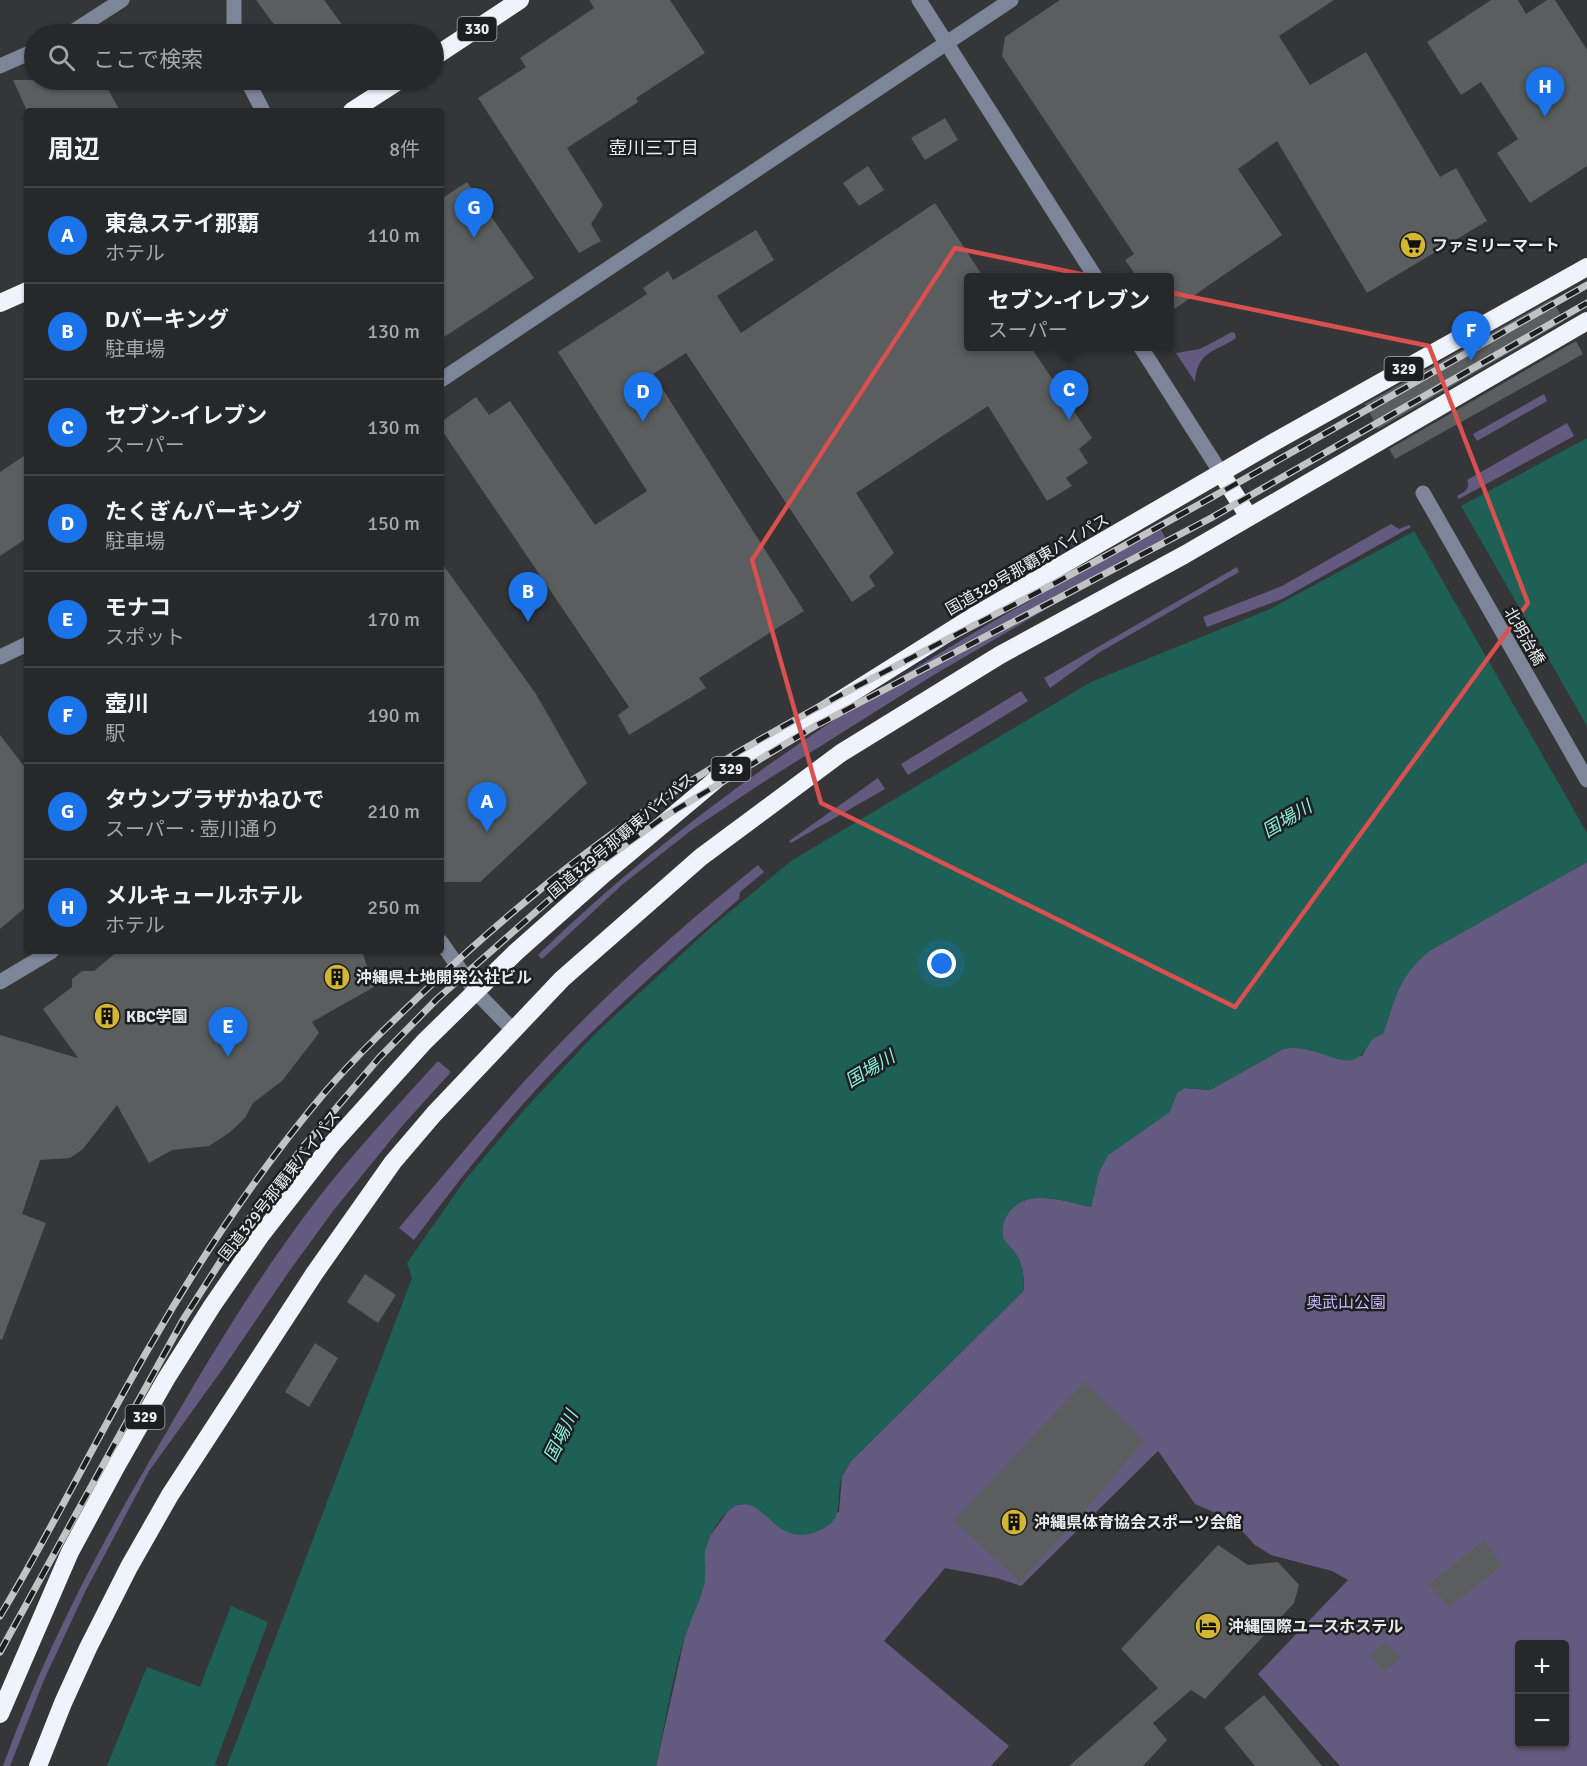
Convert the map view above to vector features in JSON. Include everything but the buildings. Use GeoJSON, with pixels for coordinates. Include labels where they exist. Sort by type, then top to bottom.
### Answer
{"type":"FeatureCollection","features":[{"type":"Feature","properties":{"kind":"highway","name":"330"},"geometry":{"type":"LineString","coordinates":[[444,50],[520,0]]}},
{"type":"Feature","properties":{"kind":"highway"},"geometry":{"type":"LineString","coordinates":[[357,108],[385,90]]}},
{"type":"Feature","properties":{"kind":"highway","name":"国道329号那覇東バイパス"},"geometry":{"type":"LineString","coordinates":[[0,1714],[70,1552],[128,1446],[212,1306],[261,1235],[332,1144],[387,1081],[516,952],[605,873],[724,773],[976,615],[1221,473],[1587,267]]}},
{"type":"Feature","properties":{"kind":"highway"},"geometry":{"type":"LineString","coordinates":[[0,303],[24,296]]}},
{"type":"Feature","properties":{"kind":"highway"},"geometry":{"type":"LineString","coordinates":[[38,1766],[88,1648],[129,1567],[170,1495],[314,1274],[393,1162],[434,1114],[562,980],[700,857],[841,753],[1000,655],[1249,517],[1587,321]]}},
{"type":"Feature","properties":{"kind":"highway"},"geometry":{"type":"LineString","coordinates":[[1221,473],[1249,517]]}},
{"type":"Feature","properties":{"kind":"street"},"geometry":{"type":"LineString","coordinates":[[85,24],[122,0]]}},
{"type":"Feature","properties":{"kind":"street"},"geometry":{"type":"LineString","coordinates":[[234,0],[234,24]]}},
{"type":"Feature","properties":{"kind":"street"},"geometry":{"type":"LineString","coordinates":[[918,0],[1093,273]]}},
{"type":"Feature","properties":{"kind":"street"},"geometry":{"type":"LineString","coordinates":[[444,378],[1011,0]]}},
{"type":"Feature","properties":{"kind":"street"},"geometry":{"type":"LineString","coordinates":[[0,66],[24,55]]}},
{"type":"Feature","properties":{"kind":"street"},"geometry":{"type":"LineString","coordinates":[[252,90],[261,108]]}},
{"type":"Feature","properties":{"kind":"street"},"geometry":{"type":"LineString","coordinates":[[1143,351],[1221,473]]}},
{"type":"Feature","properties":{"kind":"street","name":"北明治橋"},"geometry":{"type":"LineString","coordinates":[[1423,493],[1587,780]]}},
{"type":"Feature","properties":{"kind":"street"},"geometry":{"type":"LineString","coordinates":[[0,657],[24,645]]}},
{"type":"Feature","properties":{"kind":"street"},"geometry":{"type":"LineString","coordinates":[[444,946],[475,991],[513,1030]]}},
{"type":"Feature","properties":{"kind":"street"},"geometry":{"type":"LineString","coordinates":[[0,982],[47,954]]}},
{"type":"Feature","properties":{"kind":"highlighted area"},"geometry":{"type":"Polygon","coordinates":[[[955,248],[1429,346],[1528,603],[1235,1007],[821,803],[752,560],[955,248]]]}},
{"type":"Feature","properties":{"kind":"green space"},"geometry":{"type":"Polygon","coordinates":[[[1232,332],[1235,333],[1236,338],[1203,358],[1196,372],[1195,382],[1176,353],[1200,349],[1232,332]]]}},
{"type":"Feature","properties":{"kind":"green space"},"geometry":{"type":"Polygon","coordinates":[[[1544,394],[1547,401],[1477,441],[1473,434],[1544,394]]]}},
{"type":"Feature","properties":{"kind":"green space"},"geometry":{"type":"Polygon","coordinates":[[[1567,423],[1574,436],[1459,499],[1457,496],[1467,488],[1467,480],[1567,423]]]}},
{"type":"Feature","properties":{"kind":"green space"},"geometry":{"type":"Polygon","coordinates":[[[1391,524],[1399,529],[1409,525],[1411,527],[1282,599],[1207,627],[1203,617],[1282,586],[1391,524]]]}},
{"type":"Feature","properties":{"kind":"green space"},"geometry":{"type":"Polygon","coordinates":[[[1161,530],[1166,539],[932,676],[693,829],[623,884],[542,959],[538,955],[588,908],[695,819],[807,738],[982,628],[1161,530]]]}},
{"type":"Feature","properties":{"kind":"green space"},"geometry":{"type":"Polygon","coordinates":[[[1237,567],[1239,572],[1100,652],[1050,688],[1044,678],[1237,567]]]}},
{"type":"Feature","properties":{"kind":"green space"},"geometry":{"type":"Polygon","coordinates":[[[1021,691],[1028,701],[908,775],[901,764],[1021,691]]]}},
{"type":"Feature","properties":{"kind":"green space"},"geometry":{"type":"Polygon","coordinates":[[[878,778],[885,789],[791,843],[789,841],[878,778]]]}},
{"type":"Feature","properties":{"kind":"green space","name":"奥武山公園"},"geometry":{"type":"Polygon","coordinates":[[[1587,862],[1587,1766],[1340,1766],[1258,1674],[1348,1580],[1332,1571],[1271,1555],[1255,1545],[1232,1520],[1195,1504],[1158,1451],[1021,1586],[997,1578],[945,1568],[884,1641],[1009,1746],[991,1766],[656,1766],[685,1636],[705,1581],[703,1555],[710,1536],[728,1511],[736,1505],[755,1506],[783,1530],[839,1512],[842,1476],[851,1461],[1024,1290],[1020,1262],[1002,1234],[1005,1219],[1013,1207],[1022,1202],[1044,1198],[1091,1207],[1099,1172],[1108,1155],[1169,1112],[1177,1093],[1184,1088],[1210,1090],[1283,1049],[1294,1047],[1362,1056],[1372,1038],[1383,1034],[1399,988],[1429,951],[1587,862]]]}},
{"type":"Feature","properties":{"kind":"green space"},"geometry":{"type":"Polygon","coordinates":[[[758,865],[764,872],[740,892],[739,899],[612,1012],[530,1097],[470,1167],[414,1240],[399,1228],[507,1100],[570,1033],[648,958],[758,865]]]}},
{"type":"Feature","properties":{"kind":"green space"},"geometry":{"type":"Polygon","coordinates":[[[438,1061],[451,1072],[403,1125],[333,1211],[149,1471],[85,1592],[44,1680],[10,1766],[3,1766],[19,1722],[56,1637],[98,1554],[143,1473],[257,1283],[319,1197],[362,1145],[438,1061]]]}},
{"type":"Feature","properties":{"kind":"water","name":"国場川"},"geometry":{"type":"Polygon","coordinates":[[[1587,438],[1587,862],[1429,951],[1411,970],[1399,988],[1383,1034],[1374,1039],[1357,1058],[1346,1060],[1302,1049],[1283,1049],[1210,1090],[1184,1088],[1177,1093],[1170,1112],[1108,1155],[1099,1172],[1091,1207],[1044,1198],[1022,1202],[1013,1207],[1005,1219],[1002,1234],[1020,1262],[1024,1290],[851,1461],[844,1471],[840,1484],[838,1511],[832,1522],[809,1534],[795,1534],[784,1530],[757,1508],[747,1504],[733,1507],[715,1527],[706,1548],[704,1587],[687,1629],[672,1684],[656,1766],[227,1766],[412,1278],[407,1263],[465,1180],[525,1109],[595,1034],[708,930],[791,861],[1091,682],[1270,609],[1587,438]]]}},
{"type":"Feature","properties":{"kind":"water"},"geometry":{"type":"Polygon","coordinates":[[[231,1606],[268,1622],[215,1764],[218,1766],[107,1766],[147,1667],[200,1687],[231,1606]]]}},
{"type":"Feature","properties":{"kind":"pier"},"geometry":{"type":"Polygon","coordinates":[[[1460,504],[1587,726],[1587,833],[1413,529],[1460,504]]]}},
{"type":"Feature","properties":{"kind":"railway"},"geometry":{"type":"LineString","coordinates":[[0,1616],[169,1313],[210,1247],[254,1183],[301,1121],[351,1064],[431,985],[515,910],[633,819],[766,736],[1148,533],[1587,285]]}},
{"type":"Feature","properties":{"kind":"railway"},"geometry":{"type":"LineString","coordinates":[[0,1652],[183,1320],[240,1231],[303,1147],[379,1058],[437,999],[548,901],[664,817],[815,726],[1211,518],[1587,303]]}},
{"type":"Feature","properties":{"kind":"place","name":"メルキュールホテル"},"geometry":{"type":"Point","coordinates":[1545,117]}},
{"type":"Feature","properties":{"kind":"place","name":"タウンプラザかねひで"},"geometry":{"type":"Point","coordinates":[474,238]}},
{"type":"Feature","properties":{"kind":"place","name":"ファミリーマート"},"geometry":{"type":"Point","coordinates":[1413,245]}},
{"type":"Feature","properties":{"kind":"place","name":"壺川"},"geometry":{"type":"Point","coordinates":[1471,361]}},
{"type":"Feature","properties":{"kind":"place","name":"セブン-イレブン"},"geometry":{"type":"Point","coordinates":[1069,420]}},
{"type":"Feature","properties":{"kind":"place","name":"たくぎんパーキング"},"geometry":{"type":"Point","coordinates":[643,422]}},
{"type":"Feature","properties":{"kind":"place","name":"Dパーキング"},"geometry":{"type":"Point","coordinates":[528,622]}},
{"type":"Feature","properties":{"kind":"place","name":"東急ステイ那覇"},"geometry":{"type":"Point","coordinates":[487,832]}},
{"type":"Feature","properties":{"kind":"place","name":"沖縄県土地開発公社ビル"},"geometry":{"type":"Point","coordinates":[337,977]}},
{"type":"Feature","properties":{"kind":"place","name":"KBC学園"},"geometry":{"type":"Point","coordinates":[107,1016]}},
{"type":"Feature","properties":{"kind":"place","name":"モナコ"},"geometry":{"type":"Point","coordinates":[228,1057]}},
{"type":"Feature","properties":{"kind":"place","name":"沖縄県体育協会スポーツ会館"},"geometry":{"type":"Point","coordinates":[1014,1522]}},
{"type":"Feature","properties":{"kind":"place","name":"沖縄国際ユースホステル"},"geometry":{"type":"Point","coordinates":[1208,1626]}},
{"type":"Feature","properties":{"kind":"district","name":"壺川三丁目"},"geometry":{"type":"Point","coordinates":[654,148]}}]}
